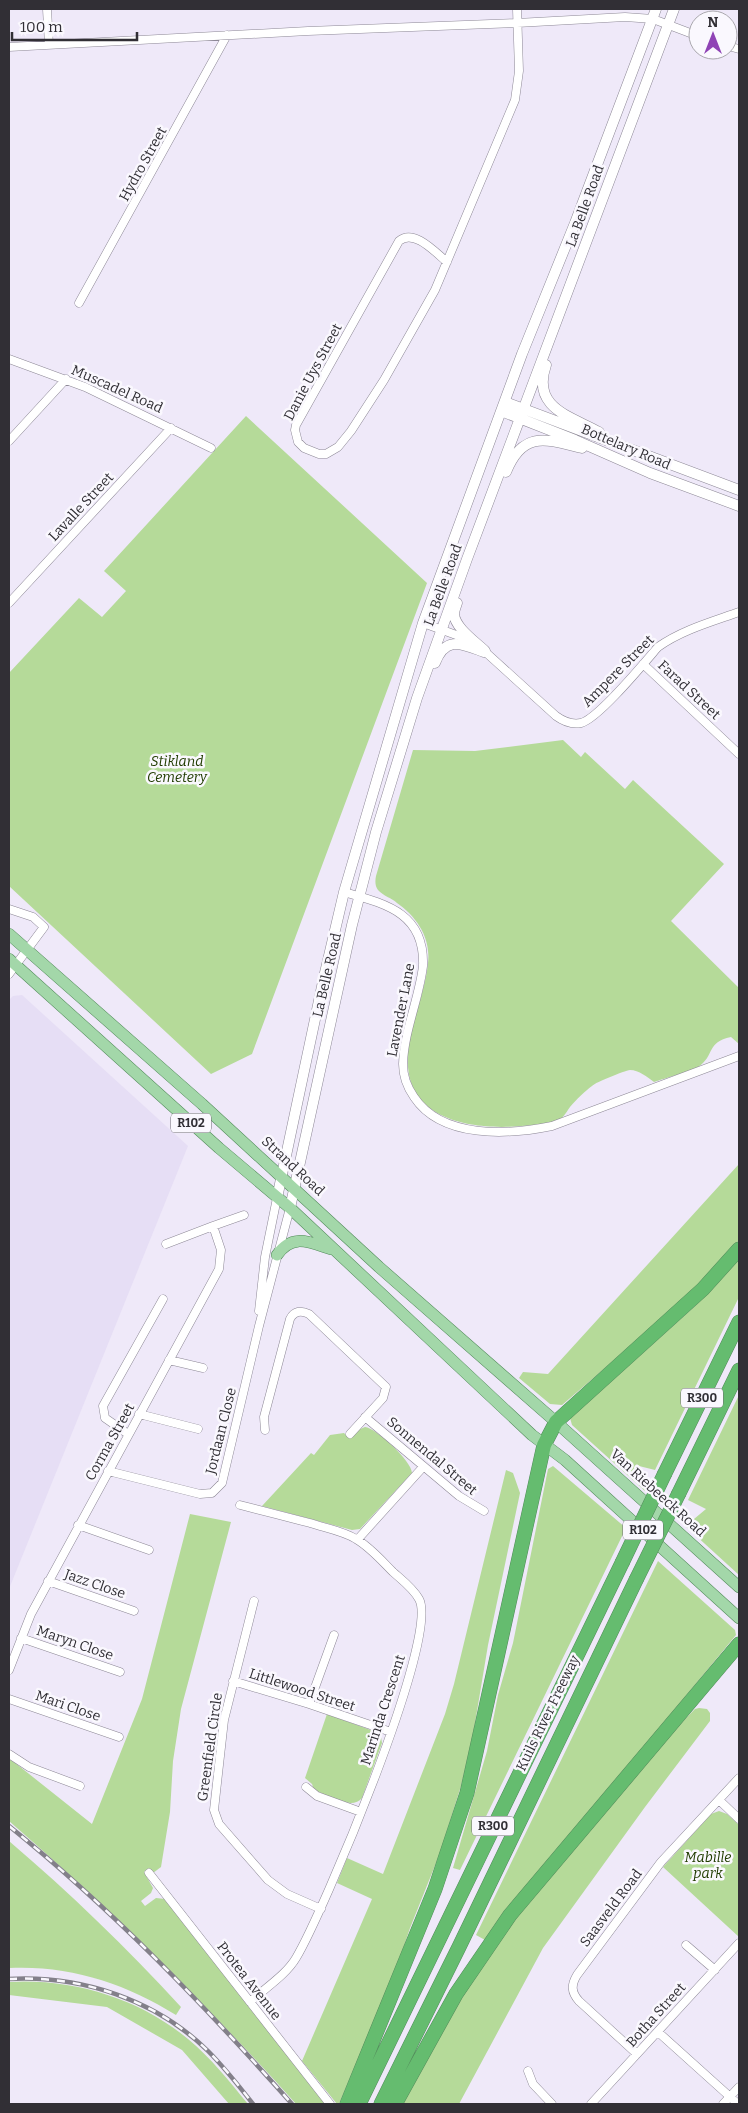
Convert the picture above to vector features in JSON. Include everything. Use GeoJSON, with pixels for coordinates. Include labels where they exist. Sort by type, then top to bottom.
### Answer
{"type":"FeatureCollection","features":[{"type":"Feature","properties":{"kind":"highway"},"geometry":{"type":"LineString","coordinates":[[347,2104],[435,1889],[468,1793],[544,1445],[556,1422],[703,1289],[739,1248]]}},
{"type":"Feature","properties":{"kind":"highway","name":"Kuils River Freeway"},"geometry":{"type":"LineString","coordinates":[[359,2104],[739,1322]]}},
{"type":"Feature","properties":{"kind":"highway","name":"Kuils River Freeway"},"geometry":{"type":"LineString","coordinates":[[381,2104],[739,1370]]}},
{"type":"Feature","properties":{"kind":"highway"},"geometry":{"type":"LineString","coordinates":[[395,2104],[456,1994],[500,1929],[614,1790],[739,1644]]}},
{"type":"Feature","properties":{"kind":"main road","name":"La Belle Road"},"geometry":{"type":"LineString","coordinates":[[277,1198],[344,892],[423,623],[503,406],[656,9]]}},
{"type":"Feature","properties":{"kind":"main road","name":"La Belle Road"},"geometry":{"type":"LineString","coordinates":[[290,1208],[360,896],[385,801],[425,675],[656,52],[674,9]]}},
{"type":"Feature","properties":{"kind":"main road"},"geometry":{"type":"LineString","coordinates":[[576,269],[569,302],[543,375],[543,391],[555,410],[598,431],[619,445]]}},
{"type":"Feature","properties":{"kind":"main road","name":"Bottelary Road"},"geometry":{"type":"LineString","coordinates":[[503,406],[677,484],[739,506]]}},
{"type":"Feature","properties":{"kind":"main road","name":"Bottelary Road"},"geometry":{"type":"LineString","coordinates":[[521,414],[619,445],[739,490]]}},
{"type":"Feature","properties":{"kind":"main road"},"geometry":{"type":"LineString","coordinates":[[493,489],[504,477],[517,451],[530,442],[549,440],[614,457]]}},
{"type":"Feature","properties":{"kind":"main road"},"geometry":{"type":"LineString","coordinates":[[458,582],[459,592],[454,613],[455,618],[460,627],[486,652]]}},
{"type":"Feature","properties":{"kind":"main road"},"geometry":{"type":"LineString","coordinates":[[425,675],[435,665],[442,649],[452,644],[459,643],[486,652]]}},
{"type":"Feature","properties":{"kind":"main road","name":"Strand Road"},"geometry":{"type":"LineString","coordinates":[[9,934],[27,948],[379,1266],[556,1422]]}},
{"type":"Feature","properties":{"kind":"main road","name":"R102"},"geometry":{"type":"LineString","coordinates":[[11,966],[290,1208],[524,1428],[565,1460],[739,1618]]}},
{"type":"Feature","properties":{"kind":"main road"},"geometry":{"type":"LineString","coordinates":[[277,1255],[289,1242],[298,1240],[333,1249]]}},
{"type":"Feature","properties":{"kind":"main road","name":"Van Riebeeck Road"},"geometry":{"type":"LineString","coordinates":[[556,1422],[739,1587]]}},
{"type":"Feature","properties":{"kind":"street"},"geometry":{"type":"LineString","coordinates":[[47,9],[49,45]]}},
{"type":"Feature","properties":{"kind":"street","name":"Danie Uys Street"},"geometry":{"type":"LineString","coordinates":[[447,262],[412,237],[403,238],[399,241],[296,425],[296,437],[304,448],[312,452],[326,454],[338,447],[351,431],[384,380],[435,290],[447,262],[515,100],[519,71],[517,9]]}},
{"type":"Feature","properties":{"kind":"street"},"geometry":{"type":"LineString","coordinates":[[9,47],[591,18],[641,17],[653,19],[688,32]]}},
{"type":"Feature","properties":{"kind":"street","name":"Hydro Street"},"geometry":{"type":"LineString","coordinates":[[80,303],[227,35]]}},
{"type":"Feature","properties":{"kind":"street","name":"Muscadel Road"},"geometry":{"type":"LineString","coordinates":[[9,359],[66,379],[211,448]]}},
{"type":"Feature","properties":{"kind":"street"},"geometry":{"type":"LineString","coordinates":[[9,441],[66,379]]}},
{"type":"Feature","properties":{"kind":"street","name":"Lavalle Street"},"geometry":{"type":"LineString","coordinates":[[9,603],[171,428]]}},
{"type":"Feature","properties":{"kind":"street","name":"Ampere Street"},"geometry":{"type":"LineString","coordinates":[[423,623],[469,640],[486,652],[556,716],[574,723],[585,721],[595,714],[658,647],[677,634],[739,612]]}},
{"type":"Feature","properties":{"kind":"street","name":"Farad Street"},"geometry":{"type":"LineString","coordinates":[[643,664],[739,754]]}},
{"type":"Feature","properties":{"kind":"street","name":"Lavender Lane"},"geometry":{"type":"LineString","coordinates":[[344,892],[396,909],[406,918],[420,940],[423,956],[422,972],[403,1056],[403,1072],[410,1091],[418,1103],[428,1113],[440,1120],[476,1130],[524,1131],[552,1126],[739,1056]]}},
{"type":"Feature","properties":{"kind":"street"},"geometry":{"type":"LineString","coordinates":[[9,909],[33,917],[44,927],[11,966]]}},
{"type":"Feature","properties":{"kind":"street","name":"Jordaan Close"},"geometry":{"type":"LineString","coordinates":[[259,1326],[265,1257],[277,1198]]}},
{"type":"Feature","properties":{"kind":"street","name":"Jordaan Close"},"geometry":{"type":"LineString","coordinates":[[108,1471],[200,1494],[212,1493],[218,1488],[226,1472],[259,1326],[290,1208]]}},
{"type":"Feature","properties":{"kind":"street"},"geometry":{"type":"LineString","coordinates":[[166,1244],[244,1215]]}},
{"type":"Feature","properties":{"kind":"street","name":"Corma Street"},"geometry":{"type":"LineString","coordinates":[[9,1670],[31,1614],[48,1581],[219,1269],[221,1250],[212,1226]]}},
{"type":"Feature","properties":{"kind":"street"},"geometry":{"type":"LineString","coordinates":[[128,1434],[105,1418],[103,1406],[163,1299]]}},
{"type":"Feature","properties":{"kind":"street","name":"Sonnendal Street"},"geometry":{"type":"LineString","coordinates":[[265,1430],[264,1417],[290,1319],[299,1312],[309,1314],[385,1386],[386,1391],[383,1398],[350,1434]]}},
{"type":"Feature","properties":{"kind":"street"},"geometry":{"type":"LineString","coordinates":[[169,1360],[203,1368]]}},
{"type":"Feature","properties":{"kind":"street"},"geometry":{"type":"LineString","coordinates":[[139,1414],[198,1429]]}},
{"type":"Feature","properties":{"kind":"street","name":"Sonnendal Street"},"geometry":{"type":"LineString","coordinates":[[366,1417],[459,1496],[484,1511]]}},
{"type":"Feature","properties":{"kind":"street"},"geometry":{"type":"LineString","coordinates":[[358,1539],[423,1467]]}},
{"type":"Feature","properties":{"kind":"street","name":"Marinda Crescent"},"geometry":{"type":"LineString","coordinates":[[240,1505],[336,1531],[358,1539],[414,1592],[423,1607],[422,1622],[411,1666],[391,1732],[361,1812],[321,1909],[296,1958],[250,2002]]}},
{"type":"Feature","properties":{"kind":"street"},"geometry":{"type":"LineString","coordinates":[[78,1525],[149,1550]]}},
{"type":"Feature","properties":{"kind":"street","name":"Jazz Close"},"geometry":{"type":"LineString","coordinates":[[48,1581],[134,1611]]}},
{"type":"Feature","properties":{"kind":"street","name":"Greenfield Circle"},"geometry":{"type":"LineString","coordinates":[[254,1601],[224,1720],[214,1810],[219,1824],[273,1884],[287,1894],[321,1909]]}},
{"type":"Feature","properties":{"kind":"street"},"geometry":{"type":"LineString","coordinates":[[309,1704],[334,1634]]}},
{"type":"Feature","properties":{"kind":"street","name":"Maryn Close"},"geometry":{"type":"LineString","coordinates":[[21,1638],[120,1672]]}},
{"type":"Feature","properties":{"kind":"street","name":"Littlewood Street"},"geometry":{"type":"LineString","coordinates":[[233,1681],[391,1732]]}},
{"type":"Feature","properties":{"kind":"street","name":"Mari Close"},"geometry":{"type":"LineString","coordinates":[[9,1699],[119,1737]]}},
{"type":"Feature","properties":{"kind":"street"},"geometry":{"type":"LineString","coordinates":[[9,1754],[29,1767],[80,1786]]}},
{"type":"Feature","properties":{"kind":"street","name":"Saasveld Road"},"geometry":{"type":"LineString","coordinates":[[637,2054],[579,2002],[573,1991],[572,1983],[576,1975],[661,1862],[739,1778]]}},
{"type":"Feature","properties":{"kind":"street"},"geometry":{"type":"LineString","coordinates":[[306,1787],[317,1796],[361,1812]]}},
{"type":"Feature","properties":{"kind":"street"},"geometry":{"type":"LineString","coordinates":[[719,1800],[739,1819]]}},
{"type":"Feature","properties":{"kind":"street","name":"Protea Avenue"},"geometry":{"type":"LineString","coordinates":[[149,1873],[330,2104]]}},
{"type":"Feature","properties":{"kind":"street","name":"Botha Street"},"geometry":{"type":"LineString","coordinates":[[591,2104],[739,1944]]}},
{"type":"Feature","properties":{"kind":"street"},"geometry":{"type":"LineString","coordinates":[[686,1945],[714,1970]]}},
{"type":"Feature","properties":{"kind":"street"},"geometry":{"type":"LineString","coordinates":[[658,2032],[738,2104]]}},
{"type":"Feature","properties":{"kind":"street"},"geometry":{"type":"LineString","coordinates":[[528,2071],[533,2084],[552,2104]]}},
{"type":"Feature","properties":{"kind":"street"},"geometry":{"type":"LineString","coordinates":[[723,2104],[739,2087]]}},
{"type":"Feature","properties":{"kind":"shaded area"},"geometry":{"type":"Polygon","coordinates":[[[22,995],[188,1146],[9,1589],[9,1000],[13,996],[22,995]]]}},
{"type":"Feature","properties":{"kind":"green space","name":"Stikland Cemetery"},"geometry":{"type":"Polygon","coordinates":[[[246,416],[427,583],[252,1054],[211,1074],[9,886],[9,673],[79,598],[102,617],[126,591],[104,571],[246,416]]]}},
{"type":"Feature","properties":{"kind":"green space"},"geometry":{"type":"Polygon","coordinates":[[[563,740],[581,757],[585,752],[625,789],[633,780],[724,864],[671,921],[739,988],[739,1044],[731,1037],[723,1039],[714,1046],[707,1058],[698,1067],[654,1082],[633,1070],[610,1077],[589,1088],[572,1104],[562,1118],[555,1122],[504,1127],[467,1124],[450,1119],[434,1111],[421,1100],[412,1085],[408,1067],[409,1042],[426,976],[428,963],[427,945],[421,929],[411,915],[378,890],[376,887],[376,876],[413,750],[475,751],[563,740]]]}},
{"type":"Feature","properties":{"kind":"green space"},"geometry":{"type":"Polygon","coordinates":[[[739,1164],[739,1240],[720,1263],[681,1303],[562,1405],[550,1404],[519,1378],[523,1372],[548,1374],[739,1164]]]}},
{"type":"Feature","properties":{"kind":"green space"},"geometry":{"type":"Polygon","coordinates":[[[739,1259],[739,1297],[655,1470],[639,1466],[639,1476],[646,1488],[645,1491],[572,1425],[570,1418],[695,1306],[739,1259]]]}},
{"type":"Feature","properties":{"kind":"green space"},"geometry":{"type":"Polygon","coordinates":[[[739,1395],[739,1575],[682,1523],[682,1519],[694,1519],[706,1509],[688,1500],[739,1395]]]}},
{"type":"Feature","properties":{"kind":"green space"},"geometry":{"type":"Polygon","coordinates":[[[365,1427],[377,1433],[393,1446],[406,1461],[412,1473],[360,1529],[352,1530],[262,1506],[311,1453],[314,1455],[330,1435],[344,1433],[350,1439],[358,1430],[365,1427]]]}},
{"type":"Feature","properties":{"kind":"green space"},"geometry":{"type":"Polygon","coordinates":[[[553,1466],[626,1528],[460,1870],[453,1868],[487,1751],[498,1695],[513,1643],[548,1469],[553,1466]]]}},
{"type":"Feature","properties":{"kind":"green space"},"geometry":{"type":"Polygon","coordinates":[[[506,1470],[513,1473],[520,1493],[488,1645],[473,1735],[461,1786],[440,1853],[410,1928],[395,1973],[339,2104],[337,2104],[302,2061],[372,1899],[337,1883],[347,1858],[383,1874],[445,1714],[506,1470]]]}},
{"type":"Feature","properties":{"kind":"green space"},"geometry":{"type":"Polygon","coordinates":[[[190,1514],[231,1522],[181,1709],[173,1761],[170,1812],[161,1867],[153,1873],[149,1868],[144,1872],[153,1888],[151,1893],[141,1901],[145,1906],[156,1898],[165,1899],[325,2104],[296,2104],[228,2030],[157,1958],[84,1888],[9,1821],[9,1758],[92,1824],[142,1699],[190,1514]]]}},
{"type":"Feature","properties":{"kind":"green space"},"geometry":{"type":"Polygon","coordinates":[[[658,1561],[735,1630],[736,1635],[485,1940],[476,1935],[658,1561]]]}},
{"type":"Feature","properties":{"kind":"green space"},"geometry":{"type":"Polygon","coordinates":[[[695,1709],[707,1709],[710,1713],[710,1721],[543,1948],[459,2104],[401,2104],[454,2008],[508,1927],[635,1774],[684,1720],[695,1709]]]}},
{"type":"Feature","properties":{"kind":"green space"},"geometry":{"type":"Polygon","coordinates":[[[327,1714],[376,1732],[381,1737],[382,1743],[362,1798],[358,1802],[339,1801],[314,1790],[312,1784],[305,1778],[327,1714]]]}},
{"type":"Feature","properties":{"kind":"green space","name":"Mabille park"},"geometry":{"type":"Polygon","coordinates":[[[719,1811],[727,1814],[739,1825],[739,1937],[663,1867],[711,1814],[719,1811]]]}},
{"type":"Feature","properties":{"kind":"green space"},"geometry":{"type":"Polygon","coordinates":[[[9,1841],[76,1901],[140,1963],[181,2007],[176,2015],[137,1994],[96,1978],[53,1970],[9,1968],[9,1841]]]}},
{"type":"Feature","properties":{"kind":"green space"},"geometry":{"type":"Polygon","coordinates":[[[9,1982],[57,1983],[80,1987],[126,2002],[148,2012],[169,2025],[196,2046],[220,2070],[248,2104],[229,2104],[182,2050],[107,2007],[9,1995],[9,1982]]]}},
{"type":"Feature","properties":{"kind":"railway"},"geometry":{"type":"LineString","coordinates":[[9,1826],[121,1924],[191,1994],[292,2104]]}},
{"type":"Feature","properties":{"kind":"railway"},"geometry":{"type":"LineString","coordinates":[[9,1979],[64,1981],[116,1994],[141,2005],[188,2033],[226,2070],[253,2104]]}}]}
